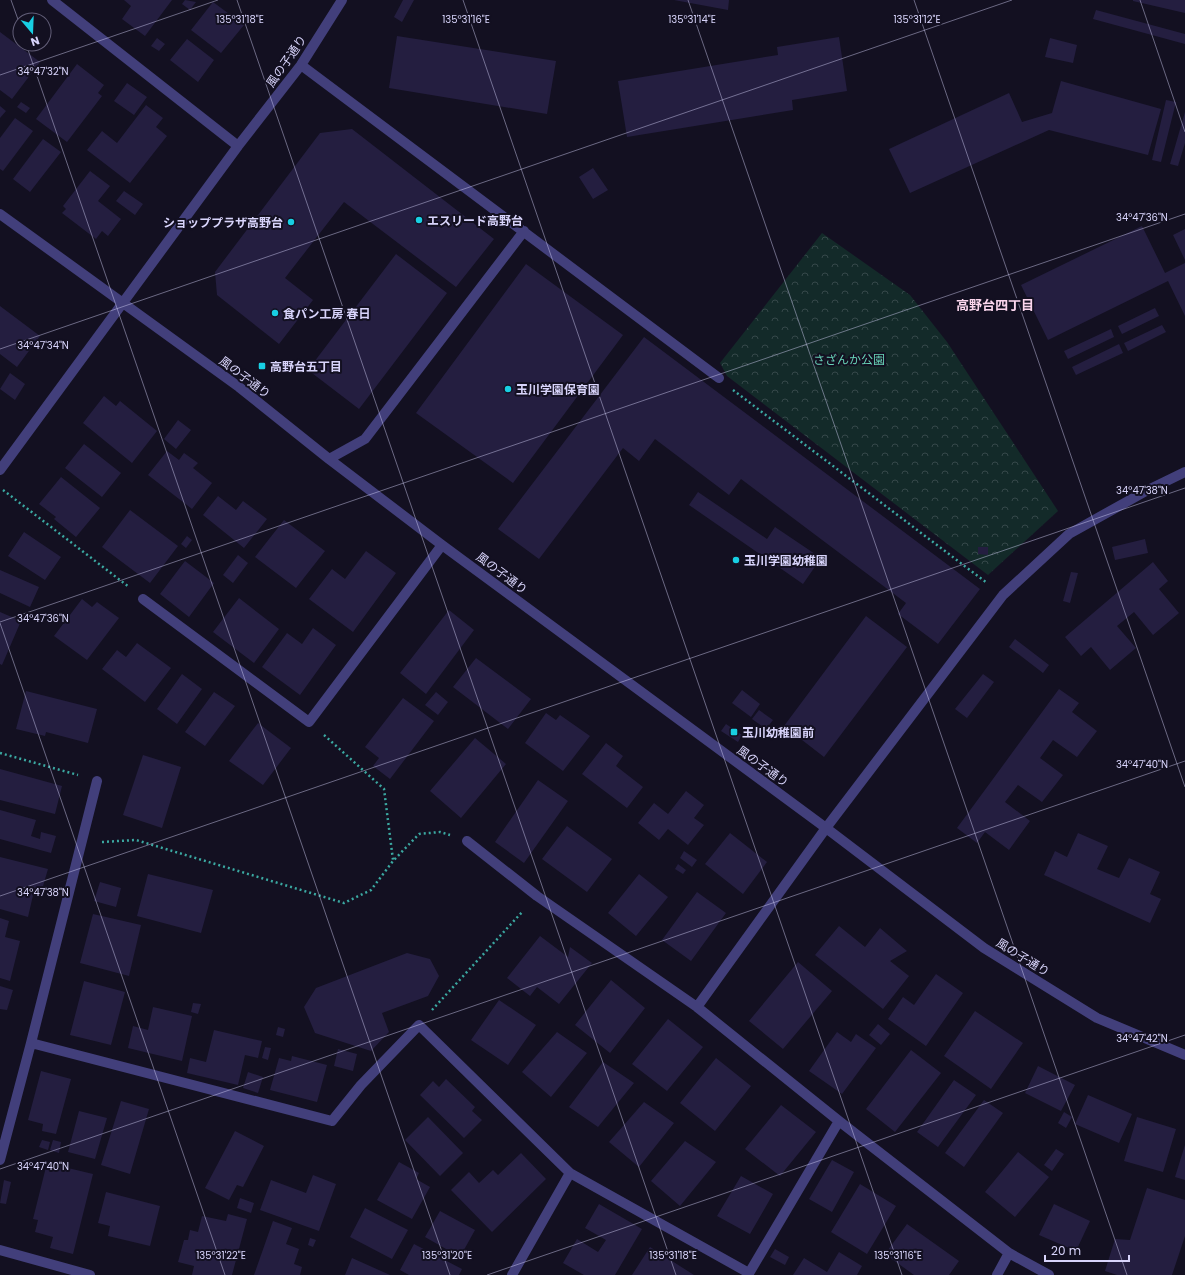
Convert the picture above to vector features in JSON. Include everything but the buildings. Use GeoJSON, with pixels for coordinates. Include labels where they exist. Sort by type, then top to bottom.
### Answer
{"type":"FeatureCollection","features":[{"type":"Feature","properties":{"kind":"street"},"geometry":{"type":"LineString","coordinates":[[52,0],[238,146]]}},
{"type":"Feature","properties":{"kind":"street","name":"風の子通り"},"geometry":{"type":"LineString","coordinates":[[342,0],[302,65],[238,146],[124,304],[239,388],[442,545],[826,828],[984,948],[1097,1018],[1185,1055]]}},
{"type":"Feature","properties":{"kind":"street"},"geometry":{"type":"LineString","coordinates":[[302,65],[718,378]]}},
{"type":"Feature","properties":{"kind":"street"},"geometry":{"type":"LineString","coordinates":[[0,214],[124,304],[0,470]]}},
{"type":"Feature","properties":{"kind":"street"},"geometry":{"type":"LineString","coordinates":[[329,459],[364,439],[524,231]]}},
{"type":"Feature","properties":{"kind":"street"},"geometry":{"type":"LineString","coordinates":[[697,1007],[826,828],[1003,595],[1069,534],[1146,491],[1185,472]]}},
{"type":"Feature","properties":{"kind":"street"},"geometry":{"type":"LineString","coordinates":[[143,599],[309,722],[442,545]]}},
{"type":"Feature","properties":{"kind":"street"},"geometry":{"type":"LineString","coordinates":[[0,1160],[97,781]]}},
{"type":"Feature","properties":{"kind":"street"},"geometry":{"type":"LineString","coordinates":[[467,841],[537,896],[697,1007],[839,1121],[1009,1253],[1049,1275]]}},
{"type":"Feature","properties":{"kind":"street"},"geometry":{"type":"LineString","coordinates":[[31,1043],[332,1121],[361,1085],[419,1025],[570,1173],[749,1274],[839,1121]]}},
{"type":"Feature","properties":{"kind":"street"},"geometry":{"type":"LineString","coordinates":[[512,1275],[570,1173]]}},
{"type":"Feature","properties":{"kind":"street"},"geometry":{"type":"LineString","coordinates":[[0,1250],[90,1275]]}},
{"type":"Feature","properties":{"kind":"street"},"geometry":{"type":"LineString","coordinates":[[997,1275],[1009,1253]]}},
{"type":"Feature","properties":{"kind":"path"},"geometry":{"type":"LineString","coordinates":[[718,378],[1003,595]]}},
{"type":"Feature","properties":{"kind":"path"},"geometry":{"type":"LineString","coordinates":[[0,488],[143,599]]}},
{"type":"Feature","properties":{"kind":"path"},"geometry":{"type":"LineString","coordinates":[[309,722],[384,789],[393,861]]}},
{"type":"Feature","properties":{"kind":"path"},"geometry":{"type":"LineString","coordinates":[[0,753],[97,781]]}},
{"type":"Feature","properties":{"kind":"path"},"geometry":{"type":"LineString","coordinates":[[81,843],[136,840],[344,902],[371,890],[393,861],[419,834],[440,832],[467,841]]}},
{"type":"Feature","properties":{"kind":"path"},"geometry":{"type":"LineString","coordinates":[[419,1025],[537,896]]}},
{"type":"Feature","properties":{"kind":"green space","name":"さざんか公園"},"geometry":{"type":"Polygon","coordinates":[[[822,233],[910,295],[947,342],[1058,511],[988,575],[727,376],[720,363],[822,233]]]}},
{"type":"Feature","properties":{"kind":"place","name":"エスリード高野台"},"geometry":{"type":"Point","coordinates":[419,220]}},
{"type":"Feature","properties":{"kind":"place","name":"ショッププラザ高野台"},"geometry":{"type":"Point","coordinates":[291,222]}},
{"type":"Feature","properties":{"kind":"place","name":"食パン工房 春日"},"geometry":{"type":"Point","coordinates":[275,313]}},
{"type":"Feature","properties":{"kind":"place","name":"高野台五丁目"},"geometry":{"type":"Point","coordinates":[262,366]}},
{"type":"Feature","properties":{"kind":"place","name":"玉川学園保育園"},"geometry":{"type":"Point","coordinates":[508,389]}},
{"type":"Feature","properties":{"kind":"place","name":"玉川学園幼稚園"},"geometry":{"type":"Point","coordinates":[736,560]}},
{"type":"Feature","properties":{"kind":"place","name":"玉川幼稚園前"},"geometry":{"type":"Point","coordinates":[734,732]}},
{"type":"Feature","properties":{"kind":"district","name":"高野台四丁目"},"geometry":{"type":"Point","coordinates":[995,305]}}]}
